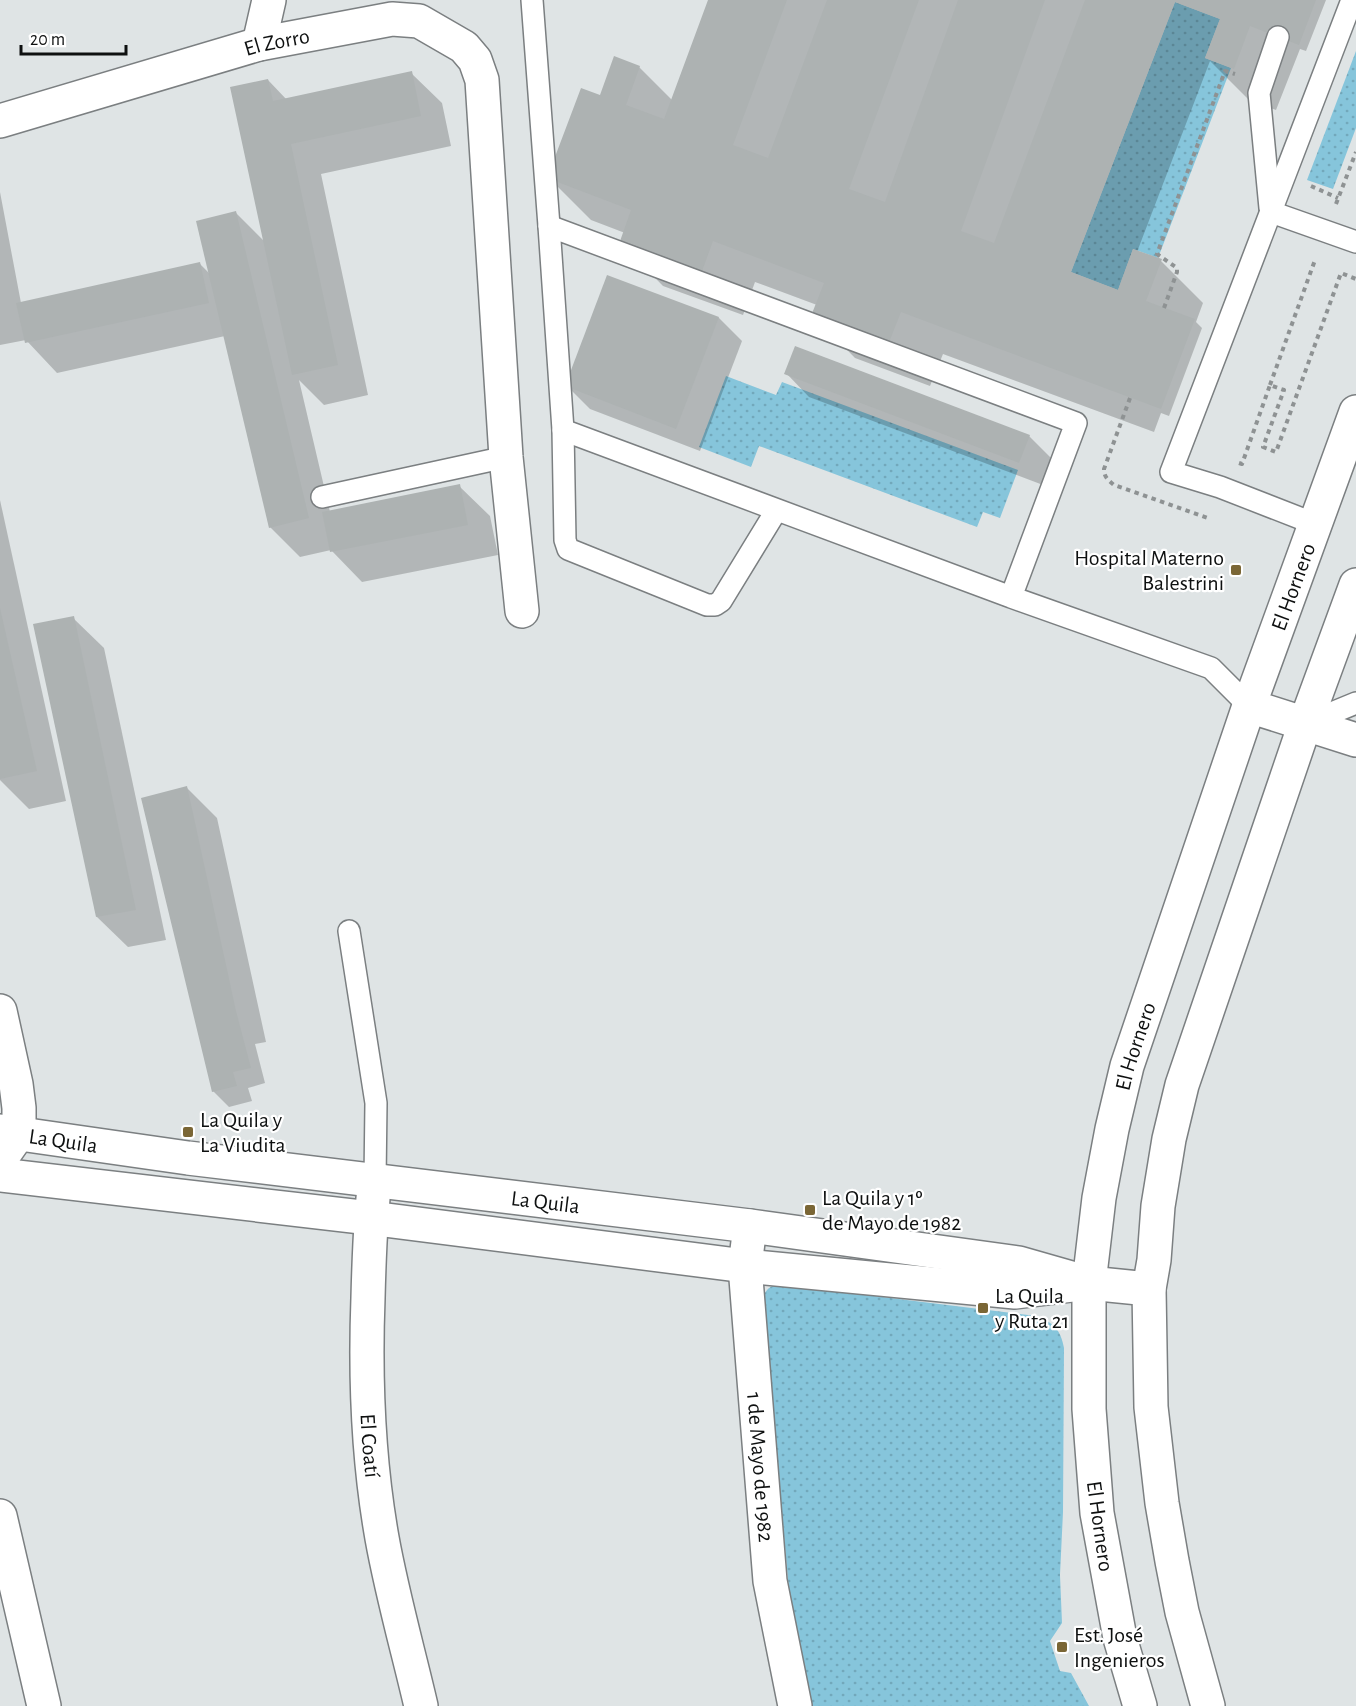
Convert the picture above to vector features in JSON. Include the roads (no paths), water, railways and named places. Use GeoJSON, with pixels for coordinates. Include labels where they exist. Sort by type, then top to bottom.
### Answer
{"type":"FeatureCollection","features":[{"type":"Feature","properties":{"kind":"main road"},"geometry":{"type":"LineString","coordinates":[[259,44],[269,0]]}},
{"type":"Feature","properties":{"kind":"main road","name":"El Zorro"},"geometry":{"type":"LineString","coordinates":[[0,122],[259,44],[392,19],[419,21],[464,47],[475,60],[482,80],[506,457]]}},
{"type":"Feature","properties":{"kind":"main road","name":"El Hornero"},"geometry":{"type":"LineString","coordinates":[[1140,1706],[1120,1638],[1096,1513],[1089,1409],[1089,1283],[1099,1198],[1127,1066],[1249,706],[1356,412]]}},
{"type":"Feature","properties":{"kind":"main road"},"geometry":{"type":"LineString","coordinates":[[506,457],[522,611]]}},
{"type":"Feature","properties":{"kind":"main road"},"geometry":{"type":"LineString","coordinates":[[1208,1706],[1182,1612],[1162,1503],[1151,1407],[1149,1289],[1154,1260],[1158,1206],[1169,1139],[1182,1084],[1305,724],[1356,585]]}},
{"type":"Feature","properties":{"kind":"main road"},"geometry":{"type":"LineString","coordinates":[[1249,706],[1356,740]]}},
{"type":"Feature","properties":{"kind":"main road"},"geometry":{"type":"LineString","coordinates":[[0,1011],[16,1084],[9,1132],[0,1160]]}},
{"type":"Feature","properties":{"kind":"main road","name":"La Quila"},"geometry":{"type":"LineString","coordinates":[[9,1132],[188,1158],[750,1226],[1019,1263],[1089,1283],[1149,1289]]}},
{"type":"Feature","properties":{"kind":"main road","name":"La Quila"},"geometry":{"type":"LineString","coordinates":[[0,1175],[370,1218],[745,1266],[1015,1292],[1089,1283]]}},
{"type":"Feature","properties":{"kind":"main road","name":"El Coatí"},"geometry":{"type":"LineString","coordinates":[[375,1180],[370,1218],[367,1335],[368,1389],[376,1502],[382,1541],[421,1706]]}},
{"type":"Feature","properties":{"kind":"main road","name":"1 de Mayo de 1982"},"geometry":{"type":"LineString","coordinates":[[750,1226],[745,1266],[770,1581],[795,1706]]}},
{"type":"Feature","properties":{"kind":"main road"},"geometry":{"type":"LineString","coordinates":[[0,1516],[44,1706]]}},
{"type":"Feature","properties":{"kind":"lane"},"geometry":{"type":"LineString","coordinates":[[532,0],[563,430],[565,540],[568,549],[707,605],[715,605],[721,601],[776,511]]}},
{"type":"Feature","properties":{"kind":"lane"},"geometry":{"type":"LineString","coordinates":[[1315,524],[1220,487],[1171,472],[1352,0]]}},
{"type":"Feature","properties":{"kind":"lane"},"geometry":{"type":"LineString","coordinates":[[1271,212],[1259,93],[1278,37]]}},
{"type":"Feature","properties":{"kind":"lane"},"geometry":{"type":"LineString","coordinates":[[1271,212],[1356,242]]}},
{"type":"Feature","properties":{"kind":"lane"},"geometry":{"type":"LineString","coordinates":[[549,226],[1076,423],[1011,597]]}},
{"type":"Feature","properties":{"kind":"lane"},"geometry":{"type":"LineString","coordinates":[[563,430],[776,511],[1211,668],[1249,706]]}},
{"type":"Feature","properties":{"kind":"lane"},"geometry":{"type":"LineString","coordinates":[[322,497],[506,457]]}},
{"type":"Feature","properties":{"kind":"lane"},"geometry":{"type":"LineString","coordinates":[[1305,724],[1356,703]]}},
{"type":"Feature","properties":{"kind":"lane"},"geometry":{"type":"LineString","coordinates":[[349,931],[376,1103],[375,1180]]}},
{"type":"Feature","properties":{"kind":"place","name":"Hospital Materno Balestrini"},"geometry":{"type":"Point","coordinates":[1236,570]}},
{"type":"Feature","properties":{"kind":"place","name":"La Quila y La Viudita"},"geometry":{"type":"Point","coordinates":[188,1132]}},
{"type":"Feature","properties":{"kind":"place","name":"La Quila y 1º de Mayo de 1982"},"geometry":{"type":"Point","coordinates":[810,1210]}},
{"type":"Feature","properties":{"kind":"place","name":"La Quila y Ruta 21"},"geometry":{"type":"Point","coordinates":[983,1308]}},
{"type":"Feature","properties":{"kind":"place","name":"Est. José Ingenieros"},"geometry":{"type":"Point","coordinates":[1062,1647]}}]}
